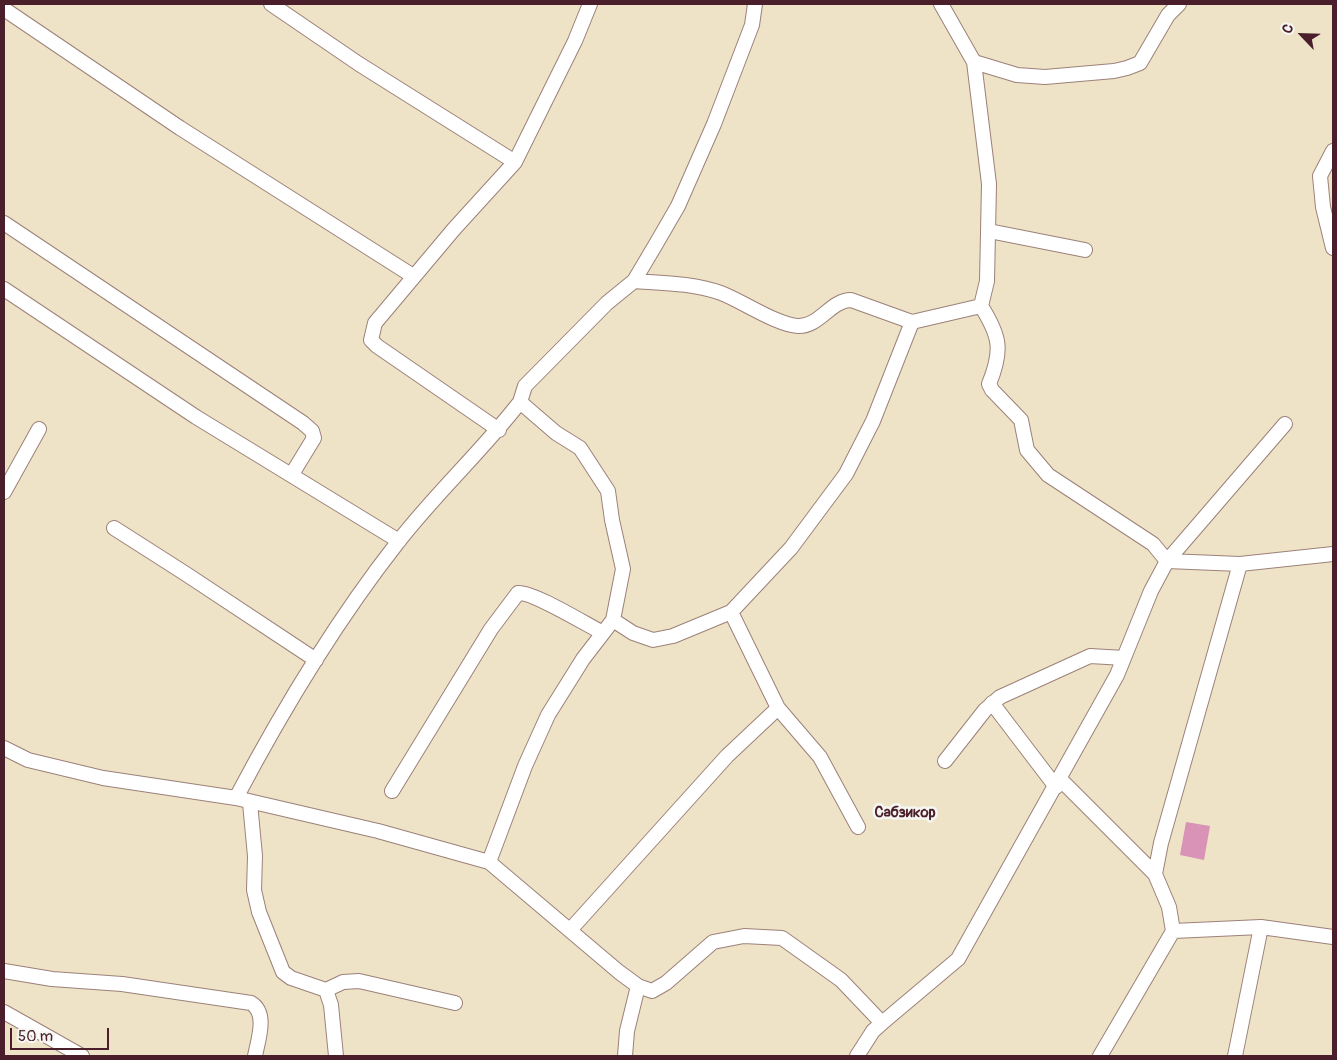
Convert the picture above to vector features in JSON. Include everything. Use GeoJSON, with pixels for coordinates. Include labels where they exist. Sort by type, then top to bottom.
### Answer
{"type":"FeatureCollection","features":[{"type":"Feature","properties":{"kind":"street"},"geometry":{"type":"LineString","coordinates":[[271,4],[358,64],[515,162]]}},
{"type":"Feature","properties":{"kind":"street"},"geometry":{"type":"LineString","coordinates":[[499,430],[371,340],[375,323],[515,162],[575,41],[590,4]]}},
{"type":"Feature","properties":{"kind":"street"},"geometry":{"type":"LineString","coordinates":[[236,798],[265,743],[316,660],[399,540],[499,430],[520,402],[525,386],[607,303],[634,281],[678,206],[732,78],[752,25],[755,4]]}},
{"type":"Feature","properties":{"kind":"street"},"geometry":{"type":"LineString","coordinates":[[941,4],[974,62],[989,184],[987,281],[981,306],[995,328],[998,357],[989,384],[992,390],[1022,420],[1027,450],[1034,461],[1048,475],[1153,544],[1167,561],[1240,564],[1333,554]]}},
{"type":"Feature","properties":{"kind":"street"},"geometry":{"type":"LineString","coordinates":[[974,62],[1017,75],[1046,77],[1114,72],[1140,63],[1168,15],[1179,4]]}},
{"type":"Feature","properties":{"kind":"street"},"geometry":{"type":"LineString","coordinates":[[4,9],[180,128],[414,276]]}},
{"type":"Feature","properties":{"kind":"street"},"geometry":{"type":"LineString","coordinates":[[1333,151],[1320,176],[1323,207],[1333,248]]}},
{"type":"Feature","properties":{"kind":"street"},"geometry":{"type":"LineString","coordinates":[[4,223],[303,422],[312,431],[314,438],[292,474]]}},
{"type":"Feature","properties":{"kind":"street"},"geometry":{"type":"LineString","coordinates":[[988,231],[1085,250]]}},
{"type":"Feature","properties":{"kind":"street"},"geometry":{"type":"LineString","coordinates":[[634,281],[678,284],[720,293],[769,316],[798,326],[812,322],[842,300],[851,300],[912,322],[981,306]]}},
{"type":"Feature","properties":{"kind":"street"},"geometry":{"type":"LineString","coordinates":[[4,289],[196,417],[399,540]]}},
{"type":"Feature","properties":{"kind":"street"},"geometry":{"type":"LineString","coordinates":[[613,620],[633,633],[653,640],[673,636],[731,612],[791,548],[846,474],[873,422],[912,322]]}},
{"type":"Feature","properties":{"kind":"street"},"geometry":{"type":"LineString","coordinates":[[490,862],[525,766],[548,715],[583,659],[613,620],[623,570],[608,491],[580,448],[556,433],[520,402]]}},
{"type":"Feature","properties":{"kind":"street"},"geometry":{"type":"LineString","coordinates":[[857,1056],[873,1031],[958,959],[1117,675],[1151,591],[1167,561],[1285,424]]}},
{"type":"Feature","properties":{"kind":"street"},"geometry":{"type":"LineString","coordinates":[[4,492],[39,429]]}},
{"type":"Feature","properties":{"kind":"street"},"geometry":{"type":"LineString","coordinates":[[114,528],[316,660]]}},
{"type":"Feature","properties":{"kind":"street"},"geometry":{"type":"LineString","coordinates":[[1155,874],[1164,834],[1240,564]]}},
{"type":"Feature","properties":{"kind":"street"},"geometry":{"type":"LineString","coordinates":[[392,791],[491,629],[518,593],[525,593],[537,598],[603,633]]}},
{"type":"Feature","properties":{"kind":"street"},"geometry":{"type":"LineString","coordinates":[[731,612],[778,708],[820,757],[858,826]]}},
{"type":"Feature","properties":{"kind":"street"},"geometry":{"type":"LineString","coordinates":[[945,762],[985,710],[1000,698],[1090,656],[1124,658]]}},
{"type":"Feature","properties":{"kind":"street"},"geometry":{"type":"LineString","coordinates":[[992,703],[1058,783],[1155,874],[1169,907],[1173,931],[1100,1056]]}},
{"type":"Feature","properties":{"kind":"street"},"geometry":{"type":"LineString","coordinates":[[572,929],[727,756],[778,708]]}},
{"type":"Feature","properties":{"kind":"street"},"geometry":{"type":"LineString","coordinates":[[4,748],[28,760],[104,778],[236,798],[250,803],[378,831],[490,862],[638,986],[652,991],[666,983],[713,942],[744,936],[782,938],[841,980],[882,1023]]}},
{"type":"Feature","properties":{"kind":"street"},"geometry":{"type":"LineString","coordinates":[[250,803],[255,856],[254,890],[259,912],[266,925],[283,972],[291,978],[326,990],[343,982],[359,981],[455,1003]]}},
{"type":"Feature","properties":{"kind":"street"},"geometry":{"type":"LineString","coordinates":[[1173,931],[1261,927],[1333,937]]}},
{"type":"Feature","properties":{"kind":"street"},"geometry":{"type":"LineString","coordinates":[[1235,1056],[1261,927]]}},
{"type":"Feature","properties":{"kind":"street"},"geometry":{"type":"LineString","coordinates":[[4,971],[52,979],[122,984],[251,1003],[258,1007],[261,1017],[255,1056]]}},
{"type":"Feature","properties":{"kind":"street"},"geometry":{"type":"LineString","coordinates":[[625,1056],[627,1031],[638,986]]}},
{"type":"Feature","properties":{"kind":"street"},"geometry":{"type":"LineString","coordinates":[[326,990],[331,1005],[336,1056]]}},
{"type":"Feature","properties":{"kind":"street"},"geometry":{"type":"LineString","coordinates":[[4,1012],[82,1056]]}},
{"type":"Feature","properties":{"kind":"building"},"geometry":{"type":"Polygon","coordinates":[[[1186,822],[1210,826],[1204,860],[1180,855],[1186,822]]]}},
{"type":"Feature","properties":{"kind":"district","name":"Сабзикор"},"geometry":{"type":"Point","coordinates":[905,813]}}]}
